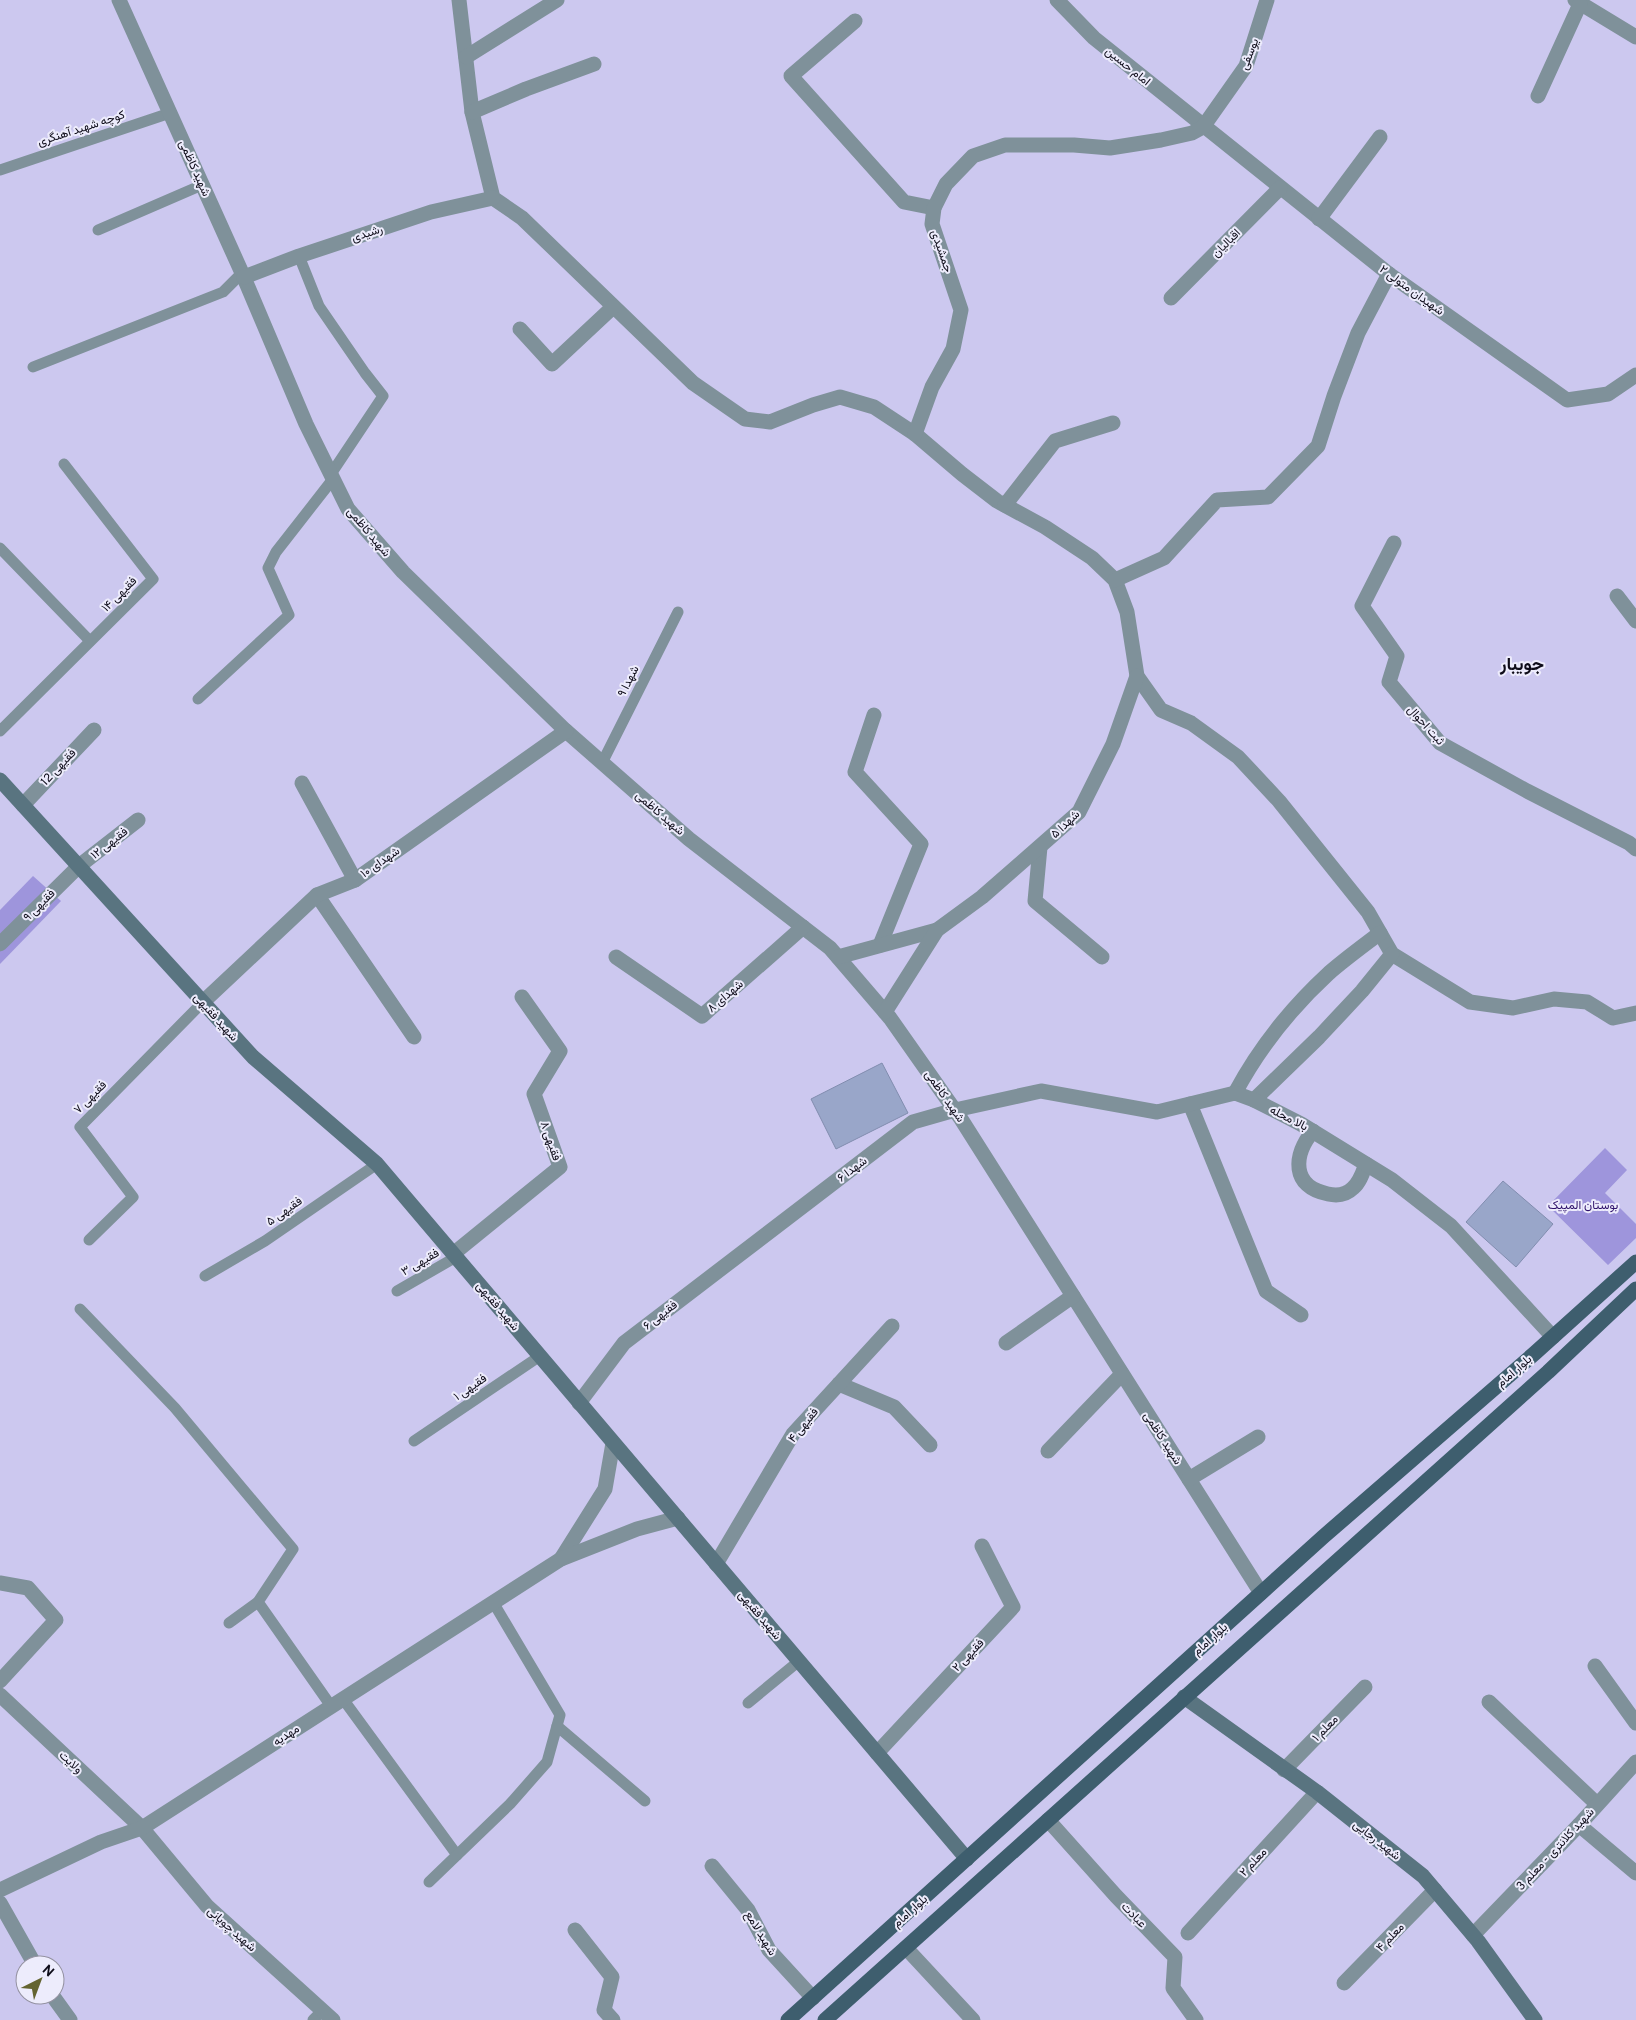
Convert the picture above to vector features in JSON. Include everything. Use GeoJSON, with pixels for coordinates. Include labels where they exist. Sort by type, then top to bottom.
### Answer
{"type":"FeatureCollection","features":[{"type":"Feature","properties":{"kind":"main road","name":"شهید فقیهی"},"geometry":{"type":"LineString","coordinates":[[0,780],[253,1057],[377,1164],[967,1860]]}},
{"type":"Feature","properties":{"kind":"main road","name":"بلوار امام"},"geometry":{"type":"LineString","coordinates":[[788,2020],[1262,1593],[1636,1262]]}},
{"type":"Feature","properties":{"kind":"main road","name":"بلوار امام"},"geometry":{"type":"LineString","coordinates":[[825,2020],[1548,1372],[1636,1289]]}},
{"type":"Feature","properties":{"kind":"main road"},"geometry":{"type":"LineString","coordinates":[[1168,1678],[1184,1697]]}},
{"type":"Feature","properties":{"kind":"main road","name":"شهید رجایی"},"geometry":{"type":"LineString","coordinates":[[1184,1697],[1317,1792],[1423,1876],[1473,1935],[1534,2020]]}},
{"type":"Feature","properties":{"kind":"main road"},"geometry":{"type":"LineString","coordinates":[[967,1860],[982,1879]]}},
{"type":"Feature","properties":{"kind":"street","name":"شهید کاظمی"},"geometry":{"type":"LineString","coordinates":[[119,0],[243,275],[306,424],[348,509],[403,572],[566,731],[689,839],[830,948],[838,957],[884,1012],[955,1110],[1262,1593]]}},
{"type":"Feature","properties":{"kind":"street"},"geometry":{"type":"LineString","coordinates":[[460,0],[472,112],[493,198],[522,218],[693,383],[745,419],[770,422],[812,405],[840,397],[874,407],[915,434],[962,474],[1005,505],[1092,558],[1115,580],[1127,612],[1137,676],[1161,710],[1191,723],[1238,757],[1279,801],[1368,912],[1392,954],[1470,1002],[1513,1008],[1554,999],[1587,1002],[1613,1018],[1636,1013]]}},
{"type":"Feature","properties":{"kind":"street"},"geometry":{"type":"LineString","coordinates":[[466,57],[557,0]]}},
{"type":"Feature","properties":{"kind":"street","name":"امام حسین"},"geometry":{"type":"LineString","coordinates":[[1057,0],[1094,38],[1203,127]]}},
{"type":"Feature","properties":{"kind":"street","name":"یوسفی"},"geometry":{"type":"LineString","coordinates":[[1203,127],[1246,66],[1267,0]]}},
{"type":"Feature","properties":{"kind":"street"},"geometry":{"type":"LineString","coordinates":[[1538,96],[1578,2],[1636,37]]}},
{"type":"Feature","properties":{"kind":"street"},"geometry":{"type":"LineString","coordinates":[[855,21],[791,76],[904,202],[934,208]]}},
{"type":"Feature","properties":{"kind":"street"},"geometry":{"type":"LineString","coordinates":[[472,112],[526,89],[594,64]]}},
{"type":"Feature","properties":{"kind":"street","name":"شهیدان متولی ۲"},"geometry":{"type":"LineString","coordinates":[[1203,127],[1389,274],[1567,400],[1608,394],[1636,375]]}},
{"type":"Feature","properties":{"kind":"street","name":"جمشیدی"},"geometry":{"type":"LineString","coordinates":[[915,434],[932,387],[954,349],[962,310],[932,224],[934,208],[946,184],[974,156],[1005,145],[1074,145],[1110,148],[1162,140],[1192,133],[1203,127]]}},
{"type":"Feature","properties":{"kind":"street"},"geometry":{"type":"LineString","coordinates":[[1318,219],[1380,136]]}},
{"type":"Feature","properties":{"kind":"street","name":"اقبالیان"},"geometry":{"type":"LineString","coordinates":[[1171,298],[1280,188]]}},
{"type":"Feature","properties":{"kind":"street","name":"رشیدی"},"geometry":{"type":"LineString","coordinates":[[243,275],[431,212],[493,198]]}},
{"type":"Feature","properties":{"kind":"street"},"geometry":{"type":"LineString","coordinates":[[1115,580],[1164,558],[1216,500],[1268,497],[1318,446],[1334,396],[1358,333],[1389,274]]}},
{"type":"Feature","properties":{"kind":"street"},"geometry":{"type":"LineString","coordinates":[[520,330],[552,364],[613,307]]}},
{"type":"Feature","properties":{"kind":"street"},"geometry":{"type":"LineString","coordinates":[[1005,505],[1055,441],[1113,422]]}},
{"type":"Feature","properties":{"kind":"street","name":"ثبت احوال"},"geometry":{"type":"LineString","coordinates":[[1394,542],[1362,606],[1397,656],[1390,682],[1440,743],[1527,791],[1629,842],[1636,849]]}},
{"type":"Feature","properties":{"kind":"street"},"geometry":{"type":"LineString","coordinates":[[1617,596],[1636,621]]}},
{"type":"Feature","properties":{"kind":"street","name":"شهدا ۵"},"geometry":{"type":"LineString","coordinates":[[884,1012],[937,930],[982,897],[1079,812],[1113,744],[1137,676]]}},
{"type":"Feature","properties":{"kind":"street"},"geometry":{"type":"LineString","coordinates":[[874,715],[855,772],[921,844],[880,945]]}},
{"type":"Feature","properties":{"kind":"street","name":"فقیهی 12"},"geometry":{"type":"LineString","coordinates":[[23,805],[94,730]]}},
{"type":"Feature","properties":{"kind":"street","name":"شهدای ۱۰"},"geometry":{"type":"LineString","coordinates":[[203,1002],[317,896],[355,880],[566,731]]}},
{"type":"Feature","properties":{"kind":"street"},"geometry":{"type":"LineString","coordinates":[[302,783],[355,880]]}},
{"type":"Feature","properties":{"kind":"street","name":"فقیهی ۱۲"},"geometry":{"type":"LineString","coordinates":[[79,866],[138,820]]}},
{"type":"Feature","properties":{"kind":"street"},"geometry":{"type":"LineString","coordinates":[[1040,847],[1035,901],[1102,957]]}},
{"type":"Feature","properties":{"kind":"street","name":"فقیهی ۹"},"geometry":{"type":"LineString","coordinates":[[0,944],[79,866]]}},
{"type":"Feature","properties":{"kind":"street"},"geometry":{"type":"LineString","coordinates":[[317,896],[414,1037]]}},
{"type":"Feature","properties":{"kind":"street","name":"شهدای ۸"},"geometry":{"type":"LineString","coordinates":[[616,956],[702,1016],[803,927]]}},
{"type":"Feature","properties":{"kind":"street","name":"شهدا ۵"},"geometry":{"type":"LineString","coordinates":[[838,957],[937,930]]}},
{"type":"Feature","properties":{"kind":"street"},"geometry":{"type":"LineString","coordinates":[[955,1110],[1041,1091],[1157,1112],[1235,1093],[1274,1030],[1329,974],[1380,933]]}},
{"type":"Feature","properties":{"kind":"street"},"geometry":{"type":"LineString","coordinates":[[1254,1100],[1362,991],[1392,954]]}},
{"type":"Feature","properties":{"kind":"street","name":"فقیهی ۸"},"geometry":{"type":"LineString","coordinates":[[455,1256],[560,1167],[534,1094],[560,1051],[522,997]]}},
{"type":"Feature","properties":{"kind":"street","name":"بالا محله"},"geometry":{"type":"LineString","coordinates":[[1235,1093],[1254,1100],[1313,1131],[1392,1180],[1451,1226],[1553,1337]]}},
{"type":"Feature","properties":{"kind":"street"},"geometry":{"type":"LineString","coordinates":[[1190,1104],[1266,1290],[1301,1315]]}},
{"type":"Feature","properties":{"kind":"street","name":"شهدا ۶"},"geometry":{"type":"LineString","coordinates":[[755,1242],[913,1122],[955,1110]]}},
{"type":"Feature","properties":{"kind":"street"},"geometry":{"type":"LineString","coordinates":[[1313,1131],[1302,1147],[1298,1165],[1304,1182],[1316,1191],[1335,1195],[1347,1192],[1358,1182],[1366,1164]]}},
{"type":"Feature","properties":{"kind":"street","name":"فقیهی ۶"},"geometry":{"type":"LineString","coordinates":[[579,1403],[624,1343],[755,1242]]}},
{"type":"Feature","properties":{"kind":"street"},"geometry":{"type":"LineString","coordinates":[[1006,1343],[1073,1296]]}},
{"type":"Feature","properties":{"kind":"street","name":"فقیهی ۴"},"geometry":{"type":"LineString","coordinates":[[716,1564],[793,1434],[892,1326]]}},
{"type":"Feature","properties":{"kind":"street"},"geometry":{"type":"LineString","coordinates":[[1048,1451],[1122,1374]]}},
{"type":"Feature","properties":{"kind":"street"},"geometry":{"type":"LineString","coordinates":[[839,1384],[894,1406],[930,1445]]}},
{"type":"Feature","properties":{"kind":"street"},"geometry":{"type":"LineString","coordinates":[[1189,1479],[1258,1437]]}},
{"type":"Feature","properties":{"kind":"street"},"geometry":{"type":"LineString","coordinates":[[561,1559],[605,1489],[614,1443]]}},
{"type":"Feature","properties":{"kind":"street"},"geometry":{"type":"LineString","coordinates":[[561,1559],[637,1529],[678,1518]]}},
{"type":"Feature","properties":{"kind":"street","name":"فقیهی ۲"},"geometry":{"type":"LineString","coordinates":[[877,1753],[1013,1607],[982,1546]]}},
{"type":"Feature","properties":{"kind":"street","name":"مهدیه"},"geometry":{"type":"LineString","coordinates":[[0,1890],[101,1842],[142,1828],[561,1559]]}},
{"type":"Feature","properties":{"kind":"street"},"geometry":{"type":"LineString","coordinates":[[0,1583],[28,1588],[56,1620],[0,1681]]}},
{"type":"Feature","properties":{"kind":"street"},"geometry":{"type":"LineString","coordinates":[[1595,1666],[1636,1724]]}},
{"type":"Feature","properties":{"kind":"street","name":"معلم ۱"},"geometry":{"type":"LineString","coordinates":[[1284,1770],[1365,1686]]}},
{"type":"Feature","properties":{"kind":"street","name":"ولایت"},"geometry":{"type":"LineString","coordinates":[[0,1695],[142,1828]]}},
{"type":"Feature","properties":{"kind":"street"},"geometry":{"type":"LineString","coordinates":[[1488,1702],[1598,1804]]}},
{"type":"Feature","properties":{"kind":"street","name":"شهید کلانتری - معلم 3"},"geometry":{"type":"LineString","coordinates":[[1473,1935],[1580,1825],[1636,1762]]}},
{"type":"Feature","properties":{"kind":"street","name":"معلم ۲"},"geometry":{"type":"LineString","coordinates":[[1188,1933],[1317,1792]]}},
{"type":"Feature","properties":{"kind":"street","name":"عبادت"},"geometry":{"type":"LineString","coordinates":[[1048,1820],[1116,1896],[1175,1957],[1173,1988],[1196,2020]]}},
{"type":"Feature","properties":{"kind":"street"},"geometry":{"type":"LineString","coordinates":[[1580,1825],[1636,1873]]}},
{"type":"Feature","properties":{"kind":"street","name":"شهید چوپانی"},"geometry":{"type":"LineString","coordinates":[[142,1828],[207,1906],[323,2017]]}},
{"type":"Feature","properties":{"kind":"street","name":"شهید لامع"},"geometry":{"type":"LineString","coordinates":[[712,1866],[748,1910],[769,1950],[813,1998]]}},
{"type":"Feature","properties":{"kind":"street","name":"معلم ۴"},"geometry":{"type":"LineString","coordinates":[[1344,1983],[1435,1890]]}},
{"type":"Feature","properties":{"kind":"street"},"geometry":{"type":"LineString","coordinates":[[0,1903],[29,1955]]}},
{"type":"Feature","properties":{"kind":"street"},"geometry":{"type":"LineString","coordinates":[[575,1930],[612,1977],[604,2010],[613,2020]]}},
{"type":"Feature","properties":{"kind":"street"},"geometry":{"type":"LineString","coordinates":[[906,1948],[973,2020]]}},
{"type":"Feature","properties":{"kind":"street"},"geometry":{"type":"LineString","coordinates":[[59,2005],[70,2020]]}},
{"type":"Feature","properties":{"kind":"lane","name":"کوچه شهید آهنگری"},"geometry":{"type":"LineString","coordinates":[[0,170],[170,113]]}},
{"type":"Feature","properties":{"kind":"lane"},"geometry":{"type":"LineString","coordinates":[[98,230],[202,185]]}},
{"type":"Feature","properties":{"kind":"lane"},"geometry":{"type":"LineString","coordinates":[[198,699],[289,615],[268,568],[276,552],[332,476],[383,396],[319,306],[299,256]]}},
{"type":"Feature","properties":{"kind":"lane"},"geometry":{"type":"LineString","coordinates":[[32,367],[223,292],[243,275]]}},
{"type":"Feature","properties":{"kind":"lane","name":"فقیهی ۱۴"},"geometry":{"type":"LineString","coordinates":[[0,731],[153,579],[64,464]]}},
{"type":"Feature","properties":{"kind":"lane"},"geometry":{"type":"LineString","coordinates":[[0,548],[90,641]]}},
{"type":"Feature","properties":{"kind":"lane","name":"شهدا ۹"},"geometry":{"type":"LineString","coordinates":[[602,763],[678,612]]}},
{"type":"Feature","properties":{"kind":"lane","name":"فقیهی ۷"},"geometry":{"type":"LineString","coordinates":[[89,1240],[132,1197],[80,1127],[203,1002]]}},
{"type":"Feature","properties":{"kind":"lane","name":"فقیهی ۵"},"geometry":{"type":"LineString","coordinates":[[205,1276],[265,1241],[377,1164]]}},
{"type":"Feature","properties":{"kind":"lane","name":"فقیهی ۳"},"geometry":{"type":"LineString","coordinates":[[397,1291],[455,1256]]}},
{"type":"Feature","properties":{"kind":"lane"},"geometry":{"type":"LineString","coordinates":[[80,1309],[175,1408],[293,1549],[258,1602],[229,1623]]}},
{"type":"Feature","properties":{"kind":"lane","name":"فقیهی ۱"},"geometry":{"type":"LineString","coordinates":[[414,1441],[540,1356]]}},
{"type":"Feature","properties":{"kind":"lane"},"geometry":{"type":"LineString","coordinates":[[258,1602],[457,1855]]}},
{"type":"Feature","properties":{"kind":"lane"},"geometry":{"type":"LineString","coordinates":[[429,1882],[510,1804],[547,1762],[560,1715],[493,1602]]}},
{"type":"Feature","properties":{"kind":"lane"},"geometry":{"type":"LineString","coordinates":[[748,1703],[798,1661]]}},
{"type":"Feature","properties":{"kind":"lane"},"geometry":{"type":"LineString","coordinates":[[557,1726],[645,1801]]}},
{"type":"Feature","properties":{"kind":"green space"},"geometry":{"type":"Polygon","coordinates":[[[33,876],[61,901],[0,964],[0,910],[33,876]]]}},
{"type":"Feature","properties":{"kind":"green space","name":"بوستان المپیک"},"geometry":{"type":"Polygon","coordinates":[[[1605,1148],[1627,1170],[1605,1193],[1636,1224],[1636,1238],[1608,1265],[1548,1206],[1605,1148]]]}},
{"type":"Feature","properties":{"kind":"building"},"geometry":{"type":"Polygon","coordinates":[[[882,1063],[908,1113],[836,1149],[811,1099],[882,1063]]]}},
{"type":"Feature","properties":{"kind":"building"},"geometry":{"type":"Polygon","coordinates":[[[1503,1181],[1553,1224],[1516,1267],[1466,1222],[1503,1181]]]}},
{"type":"Feature","properties":{"kind":"district","name":"جویبار"},"geometry":{"type":"Point","coordinates":[1522,664]}}]}
